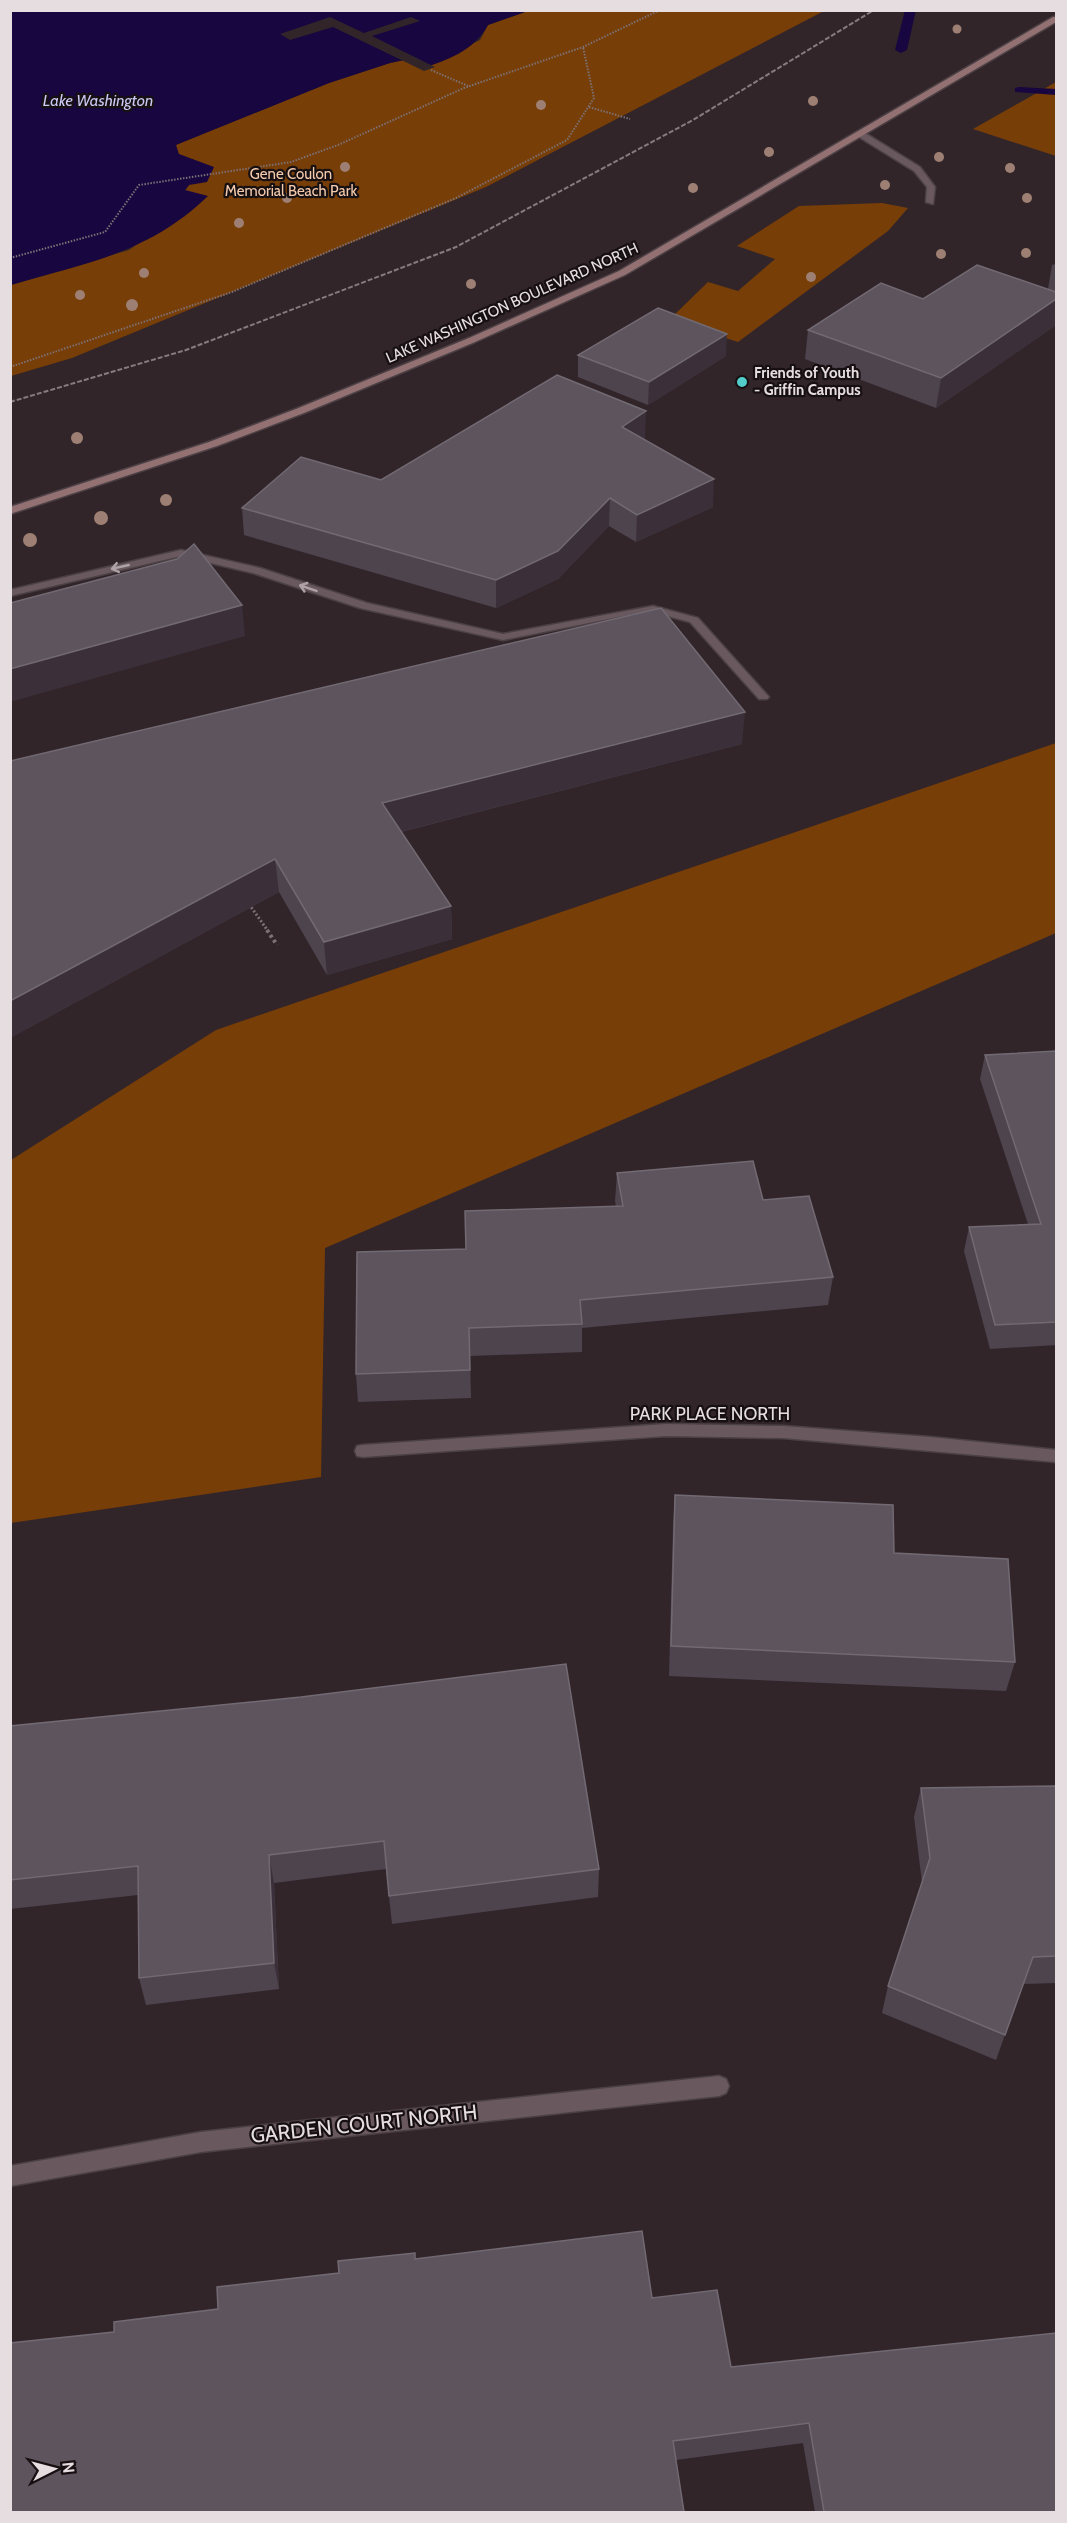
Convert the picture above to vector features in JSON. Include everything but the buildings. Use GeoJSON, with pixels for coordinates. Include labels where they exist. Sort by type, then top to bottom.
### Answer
{"type":"FeatureCollection","features":[{"type":"Feature","properties":{"kind":"street","name":"LAKE WASHINGTON BOULEVARD NORTH"},"geometry":{"type":"LineString","coordinates":[[10,511],[213,444],[472,340],[622,273],[862,135],[1056,19]]}},
{"type":"Feature","properties":{"kind":"street"},"geometry":{"type":"LineString","coordinates":[[862,135],[916,169],[932,187],[930,202]]}},
{"type":"Feature","properties":{"kind":"street"},"geometry":{"type":"LineString","coordinates":[[10,593],[181,553],[256,570],[364,606],[503,637],[649,608],[694,620],[763,698]]}},
{"type":"Feature","properties":{"kind":"street","name":"PARK PLACE NORTH"},"geometry":{"type":"LineString","coordinates":[[363,1451],[666,1430],[783,1432],[930,1443],[1056,1456]]}},
{"type":"Feature","properties":{"kind":"street","name":"GARDEN COURT NORTH"},"geometry":{"type":"LineString","coordinates":[[10,2176],[201,2142],[719,2086]]}},
{"type":"Feature","properties":{"kind":"path"},"geometry":{"type":"LineString","coordinates":[[10,258],[105,232],[139,185],[291,162],[338,146],[468,86],[583,47],[660,10]]}},
{"type":"Feature","properties":{"kind":"path"},"geometry":{"type":"LineString","coordinates":[[10,367],[232,292],[456,198],[567,140],[594,98],[583,47]]}},
{"type":"Feature","properties":{"kind":"path"},"geometry":{"type":"LineString","coordinates":[[431,70],[468,86]]}},
{"type":"Feature","properties":{"kind":"path"},"geometry":{"type":"LineString","coordinates":[[589,107],[630,119]]}},
{"type":"Feature","properties":{"kind":"path"},"geometry":{"type":"LineString","coordinates":[[246,900],[277,945]]}},
{"type":"Feature","properties":{"kind":"green space","name":"Gene Coulon Memorial Beach Park"},"geometry":{"type":"Polygon","coordinates":[[[528,11],[824,11],[486,187],[72,358],[11,376],[11,285],[129,250],[207,196],[185,191],[189,185],[175,145],[329,83],[390,63],[404,60],[421,69],[480,40],[488,25],[528,11]]]}},
{"type":"Feature","properties":{"kind":"green space"},"geometry":{"type":"Polygon","coordinates":[[[1056,82],[1056,156],[973,129],[1056,82]]]}},
{"type":"Feature","properties":{"kind":"green space"},"geometry":{"type":"Polygon","coordinates":[[[882,203],[908,208],[888,231],[738,342],[669,320],[708,282],[738,291],[775,259],[737,246],[799,206],[882,203]]]}},
{"type":"Feature","properties":{"kind":"green space"},"geometry":{"type":"Polygon","coordinates":[[[1056,743],[1056,933],[325,1248],[321,1477],[11,1523],[11,1160],[216,1030],[1056,743]]]}},
{"type":"Feature","properties":{"kind":"water","name":"Lake Washington"},"geometry":{"type":"Polygon","coordinates":[[[11,11],[528,11],[488,25],[468,48],[440,62],[421,69],[404,60],[390,63],[329,83],[176,145],[179,154],[214,167],[207,182],[189,185],[185,190],[208,196],[186,215],[163,231],[116,254],[11,285],[11,11]]]}},
{"type":"Feature","properties":{"kind":"pier"},"geometry":{"type":"Polygon","coordinates":[[[330,17],[364,33],[411,17],[420,21],[372,36],[435,67],[424,71],[333,27],[290,40],[280,34],[330,17]]]}},
{"type":"Feature","properties":{"kind":"waterway"},"geometry":{"type":"LineString","coordinates":[[901,50],[911,10]]}},
{"type":"Feature","properties":{"kind":"waterway"},"geometry":{"type":"LineString","coordinates":[[1019,90],[1056,92]]}},
{"type":"Feature","properties":{"kind":"railway"},"geometry":{"type":"LineString","coordinates":[[10,402],[186,350],[456,247],[693,120],[874,10]]}},
{"type":"Feature","properties":{"kind":"place","name":"Friends of Youth - Griffin Campus"},"geometry":{"type":"Point","coordinates":[742,382]}}]}
